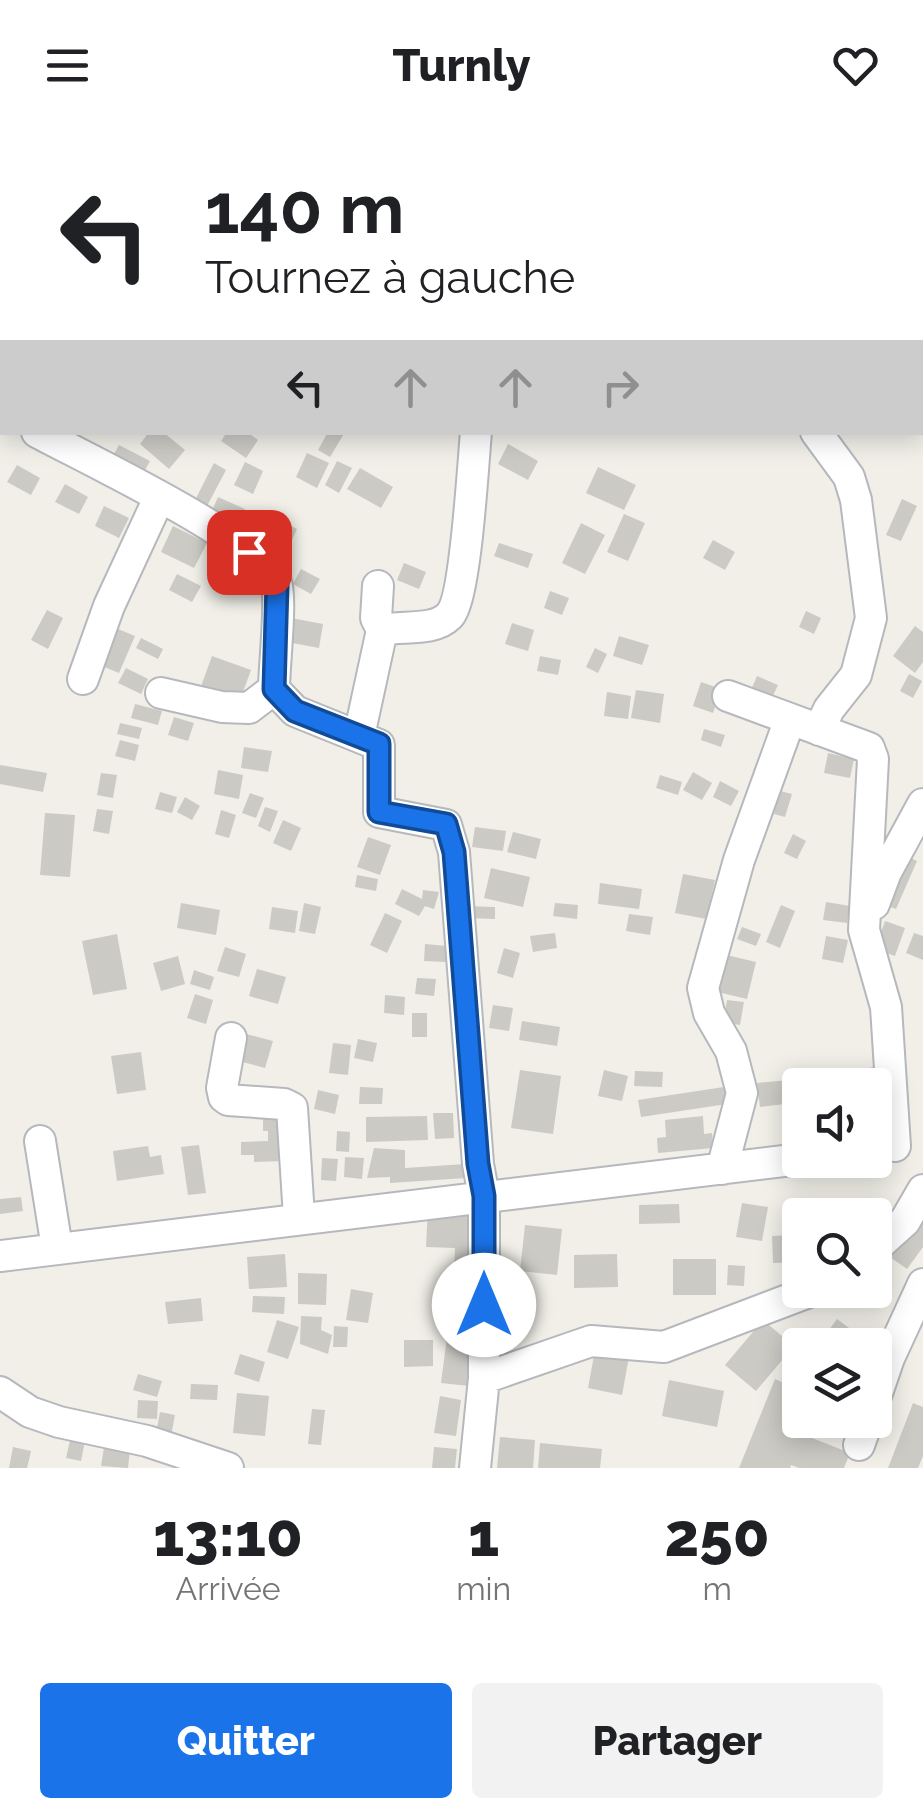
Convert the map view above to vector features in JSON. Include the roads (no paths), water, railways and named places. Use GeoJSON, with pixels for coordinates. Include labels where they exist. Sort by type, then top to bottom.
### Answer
{"type":"FeatureCollection","features":[{"type":"Feature","properties":{"kind":"street"},"geometry":{"type":"LineString","coordinates":[[382,630],[430,626],[448,617],[454,608],[462,572],[476,435]]}},
{"type":"Feature","properties":{"kind":"street"},"geometry":{"type":"LineString","coordinates":[[818,435],[849,478],[856,500],[870,618],[856,675],[819,730]]}},
{"type":"Feature","properties":{"kind":"street"},"geometry":{"type":"LineString","coordinates":[[53,436],[230,536],[267,568],[277,584],[274,689],[295,711],[379,744],[379,812],[446,824],[454,852],[478,1164],[484,1196],[484,1378],[475,1468]]}},
{"type":"Feature","properties":{"kind":"street"},"geometry":{"type":"LineString","coordinates":[[82,679],[109,606],[159,498]]}},
{"type":"Feature","properties":{"kind":"street"},"geometry":{"type":"LineString","coordinates":[[359,736],[382,630],[376,618],[378,586]]}},
{"type":"Feature","properties":{"kind":"street"},"geometry":{"type":"LineString","coordinates":[[161,694],[222,707],[249,708],[274,689]]}},
{"type":"Feature","properties":{"kind":"street"},"geometry":{"type":"LineString","coordinates":[[728,696],[869,748],[873,759],[864,930],[886,1007],[898,1146]]}},
{"type":"Feature","properties":{"kind":"street"},"geometry":{"type":"LineString","coordinates":[[722,1169],[742,1093],[731,1051],[709,1014],[703,988],[739,860],[790,720]]}},
{"type":"Feature","properties":{"kind":"street"},"geometry":{"type":"LineString","coordinates":[[864,930],[886,872],[923,804]]}},
{"type":"Feature","properties":{"kind":"street"},"geometry":{"type":"LineString","coordinates":[[231,1038],[224,1096],[228,1100],[292,1108],[299,1217]]}},
{"type":"Feature","properties":{"kind":"street"},"geometry":{"type":"LineString","coordinates":[[40,1142],[56,1248]]}},
{"type":"Feature","properties":{"kind":"street"},"geometry":{"type":"LineString","coordinates":[[0,1256],[782,1161]]}},
{"type":"Feature","properties":{"kind":"street"},"geometry":{"type":"LineString","coordinates":[[892,1232],[923,1190]]}},
{"type":"Feature","properties":{"kind":"street"},"geometry":{"type":"LineString","coordinates":[[892,1351],[923,1284]]}},
{"type":"Feature","properties":{"kind":"street"},"geometry":{"type":"LineString","coordinates":[[484,1378],[591,1342],[664,1346],[782,1302]]}},
{"type":"Feature","properties":{"kind":"street"},"geometry":{"type":"LineString","coordinates":[[0,1392],[30,1412],[60,1422],[147,1441],[228,1468]]}}]}
